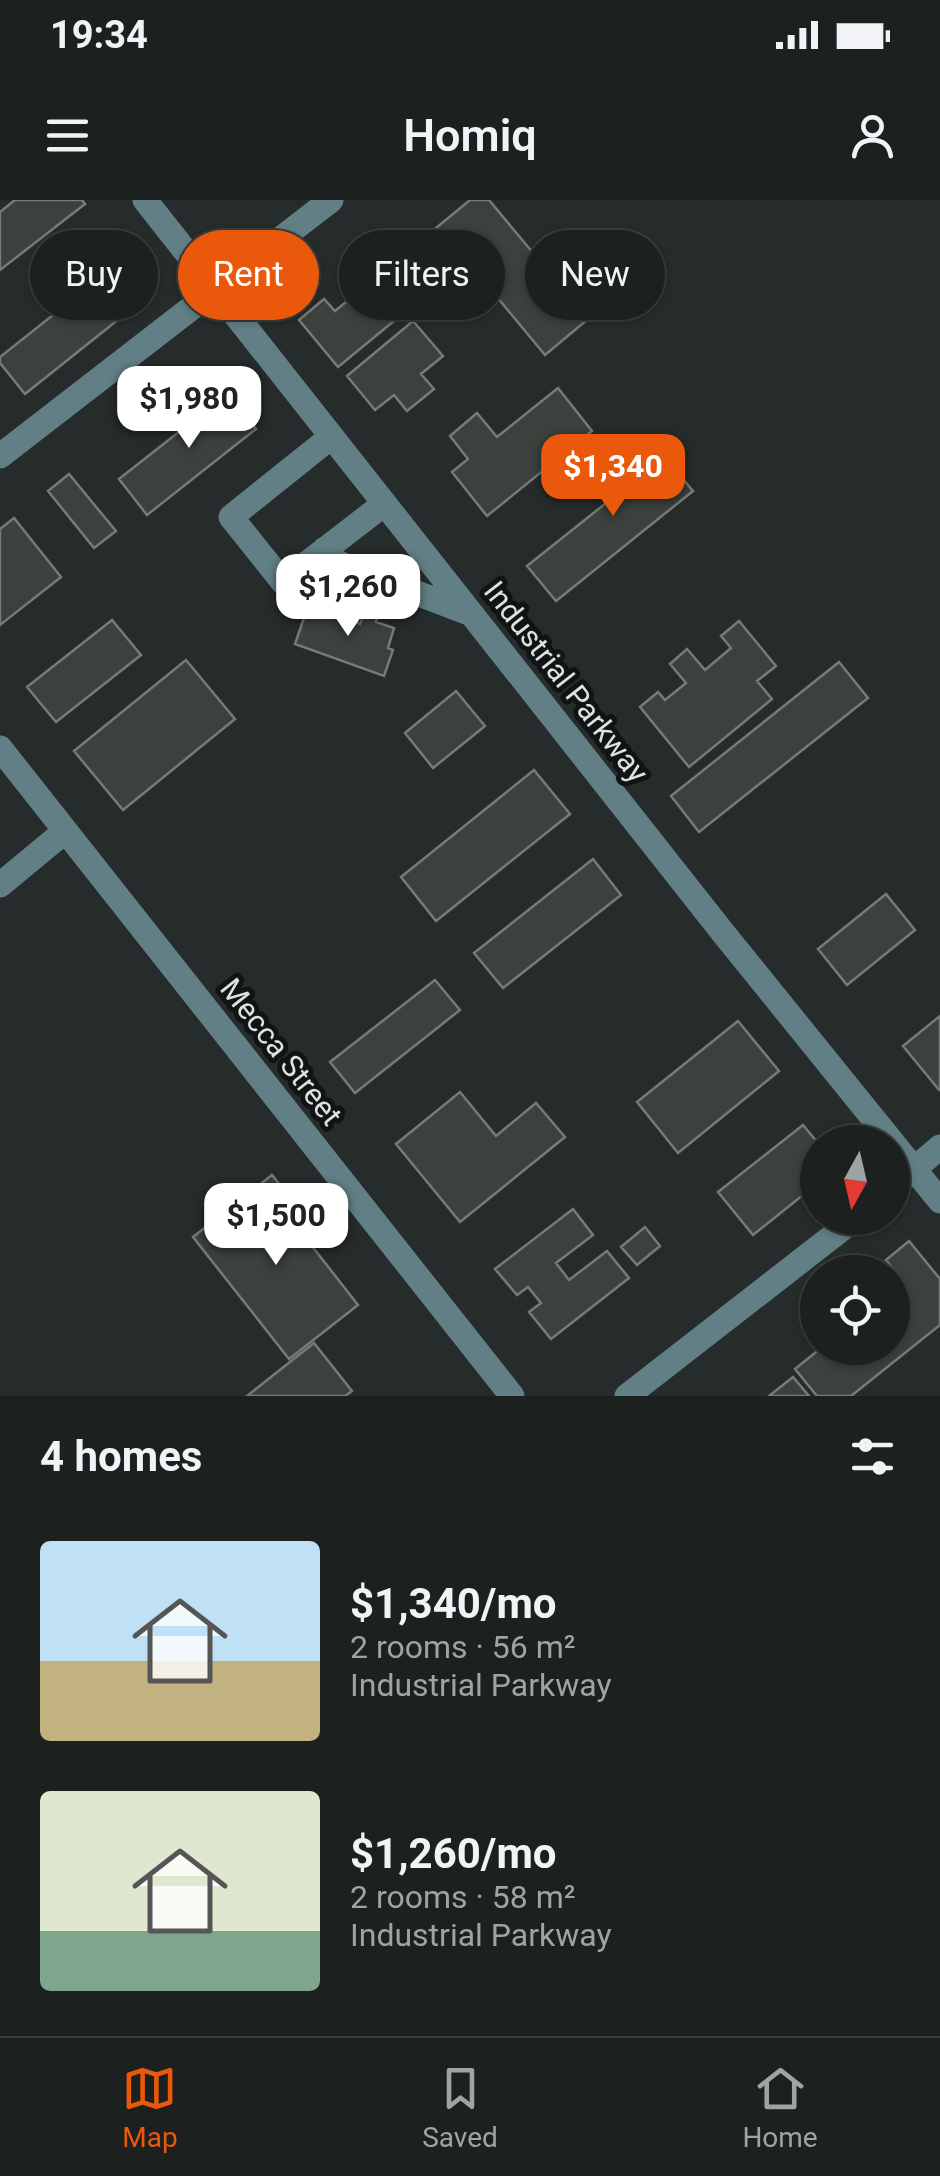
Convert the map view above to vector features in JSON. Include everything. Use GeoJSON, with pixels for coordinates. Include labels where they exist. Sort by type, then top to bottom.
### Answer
{"type":"FeatureCollection","features":[{"type":"Feature","properties":{"kind":"street","name":"Industrial Parkway"},"geometry":{"type":"LineString","coordinates":[[145,200],[178,242]]}},
{"type":"Feature","properties":{"kind":"street"},"geometry":{"type":"LineString","coordinates":[[290,230],[330,200]]}},
{"type":"Feature","properties":{"kind":"street"},"geometry":{"type":"LineString","coordinates":[[0,456],[178,316]]}},
{"type":"Feature","properties":{"kind":"street","name":"Industrial Parkway"},"geometry":{"type":"LineString","coordinates":[[239,320],[940,1202]]}},
{"type":"Feature","properties":{"kind":"street"},"geometry":{"type":"LineString","coordinates":[[331,437],[231,518],[282,582],[384,504]]}},
{"type":"Feature","properties":{"kind":"street"},"geometry":{"type":"LineString","coordinates":[[325,549],[333,561],[471,614]]}},
{"type":"Feature","properties":{"kind":"street","name":"Mecca Street"},"geometry":{"type":"LineString","coordinates":[[0,748],[512,1396]]}},
{"type":"Feature","properties":{"kind":"street"},"geometry":{"type":"LineString","coordinates":[[0,885],[64,832]]}},
{"type":"Feature","properties":{"kind":"street"},"geometry":{"type":"LineString","coordinates":[[910,1172],[940,1146]]}},
{"type":"Feature","properties":{"kind":"street"},"geometry":{"type":"LineString","coordinates":[[628,1396],[834,1235]]}},
{"type":"Feature","properties":{"kind":"building"},"geometry":{"type":"Polygon","coordinates":[[[15,200],[82,200],[85,204],[52,230],[30,230],[30,247],[0,270],[0,212],[15,200]]]}},
{"type":"Feature","properties":{"kind":"building"},"geometry":{"type":"Polygon","coordinates":[[[470,200],[489,200],[525,243],[525,320],[587,320],[545,355],[505,307],[505,230],[434,230],[470,200]]]}},
{"type":"Feature","properties":{"kind":"building"},"geometry":{"type":"Polygon","coordinates":[[[324,299],[335,311],[339,308],[339,320],[395,320],[338,367],[299,320],[319,320],[319,303],[324,299]]]}},
{"type":"Feature","properties":{"kind":"building"},"geometry":{"type":"Polygon","coordinates":[[[47,320],[118,320],[25,394],[0,363],[0,357],[47,320]]]}},
{"type":"Feature","properties":{"kind":"building"},"geometry":{"type":"Polygon","coordinates":[[[413,321],[443,356],[421,374],[434,389],[407,411],[394,395],[375,410],[347,376],[413,321]]]}},
{"type":"Feature","properties":{"kind":"building"},"geometry":{"type":"Polygon","coordinates":[[[222,385],[256,429],[147,515],[119,479],[203,413],[197,405],[222,385]]]}},
{"type":"Feature","properties":{"kind":"building"},"geometry":{"type":"Polygon","coordinates":[[[558,388],[592,431],[487,516],[452,472],[468,459],[450,436],[477,413],[497,437],[558,388]]]}},
{"type":"Feature","properties":{"kind":"building"},"geometry":{"type":"Polygon","coordinates":[[[650,439],[693,491],[556,601],[527,566],[611,499],[597,482],[650,439]]]}},
{"type":"Feature","properties":{"kind":"building"},"geometry":{"type":"Polygon","coordinates":[[[69,474],[116,531],[94,548],[48,491],[69,474]]]}},
{"type":"Feature","properties":{"kind":"building"},"geometry":{"type":"Polygon","coordinates":[[[14,518],[61,577],[0,625],[0,529],[14,518]]]}},
{"type":"Feature","properties":{"kind":"building"},"geometry":{"type":"Polygon","coordinates":[[[308,606],[360,624],[366,608],[379,612],[376,622],[394,628],[388,648],[393,650],[384,676],[295,644],[308,606]]]}},
{"type":"Feature","properties":{"kind":"building"},"geometry":{"type":"Polygon","coordinates":[[[112,620],[141,655],[56,722],[27,687],[112,620]]]}},
{"type":"Feature","properties":{"kind":"building"},"geometry":{"type":"Polygon","coordinates":[[[739,621],[776,666],[757,681],[772,699],[689,767],[640,707],[658,692],[665,700],[686,683],[670,664],[687,649],[705,670],[731,648],[721,636],[739,621]]]}},
{"type":"Feature","properties":{"kind":"building"},"geometry":{"type":"Polygon","coordinates":[[[186,660],[235,719],[123,810],[74,751],[186,660]]]}},
{"type":"Feature","properties":{"kind":"building"},"geometry":{"type":"Polygon","coordinates":[[[839,662],[868,698],[699,832],[671,796],[839,662]]]}},
{"type":"Feature","properties":{"kind":"building"},"geometry":{"type":"Polygon","coordinates":[[[456,691],[485,726],[433,768],[405,733],[456,691]]]}},
{"type":"Feature","properties":{"kind":"building"},"geometry":{"type":"Polygon","coordinates":[[[534,770],[570,814],[436,921],[401,877],[534,770]]]}},
{"type":"Feature","properties":{"kind":"building"},"geometry":{"type":"Polygon","coordinates":[[[593,859],[621,895],[503,988],[474,953],[593,859]]]}},
{"type":"Feature","properties":{"kind":"building"},"geometry":{"type":"Polygon","coordinates":[[[886,894],[915,930],[847,985],[818,949],[886,894]]]}},
{"type":"Feature","properties":{"kind":"building"},"geometry":{"type":"Polygon","coordinates":[[[435,980],[460,1010],[355,1093],[330,1062],[435,980]]]}},
{"type":"Feature","properties":{"kind":"building"},"geometry":{"type":"Polygon","coordinates":[[[940,1016],[940,1089],[939,1090],[903,1046],[940,1016]]]}},
{"type":"Feature","properties":{"kind":"building"},"geometry":{"type":"Polygon","coordinates":[[[738,1021],[779,1071],[678,1153],[637,1102],[738,1021]]]}},
{"type":"Feature","properties":{"kind":"building"},"geometry":{"type":"Polygon","coordinates":[[[460,1092],[496,1136],[536,1103],[565,1137],[460,1222],[396,1144],[460,1092]]]}},
{"type":"Feature","properties":{"kind":"building"},"geometry":{"type":"Polygon","coordinates":[[[800,1127],[800,1197],[753,1235],[718,1192],[800,1127]]]}},
{"type":"Feature","properties":{"kind":"building"},"geometry":{"type":"Polygon","coordinates":[[[272,1175],[300,1210],[290,1218],[358,1305],[289,1359],[193,1237],[272,1175]]]}},
{"type":"Feature","properties":{"kind":"building"},"geometry":{"type":"Polygon","coordinates":[[[573,1209],[593,1235],[556,1263],[569,1280],[607,1251],[629,1278],[551,1339],[529,1312],[541,1303],[528,1287],[517,1295],[495,1269],[573,1209]]]}},
{"type":"Feature","properties":{"kind":"building"},"geometry":{"type":"Polygon","coordinates":[[[645,1227],[660,1246],[637,1265],[621,1247],[645,1227]]]}},
{"type":"Feature","properties":{"kind":"building"},"geometry":{"type":"Polygon","coordinates":[[[909,1241],[940,1279],[940,1325],[910,1349],[910,1255],[892,1255],[909,1241]]]}},
{"type":"Feature","properties":{"kind":"building"},"geometry":{"type":"Polygon","coordinates":[[[314,1343],[352,1391],[345,1396],[247,1396],[314,1343]]]}},
{"type":"Feature","properties":{"kind":"building"},"geometry":{"type":"Polygon","coordinates":[[[800,1365],[890,1365],[851,1396],[817,1396],[795,1369],[800,1365]]]}},
{"type":"Feature","properties":{"kind":"building"},"geometry":{"type":"Polygon","coordinates":[[[793,1377],[809,1396],[769,1396],[793,1377]]]}}]}
